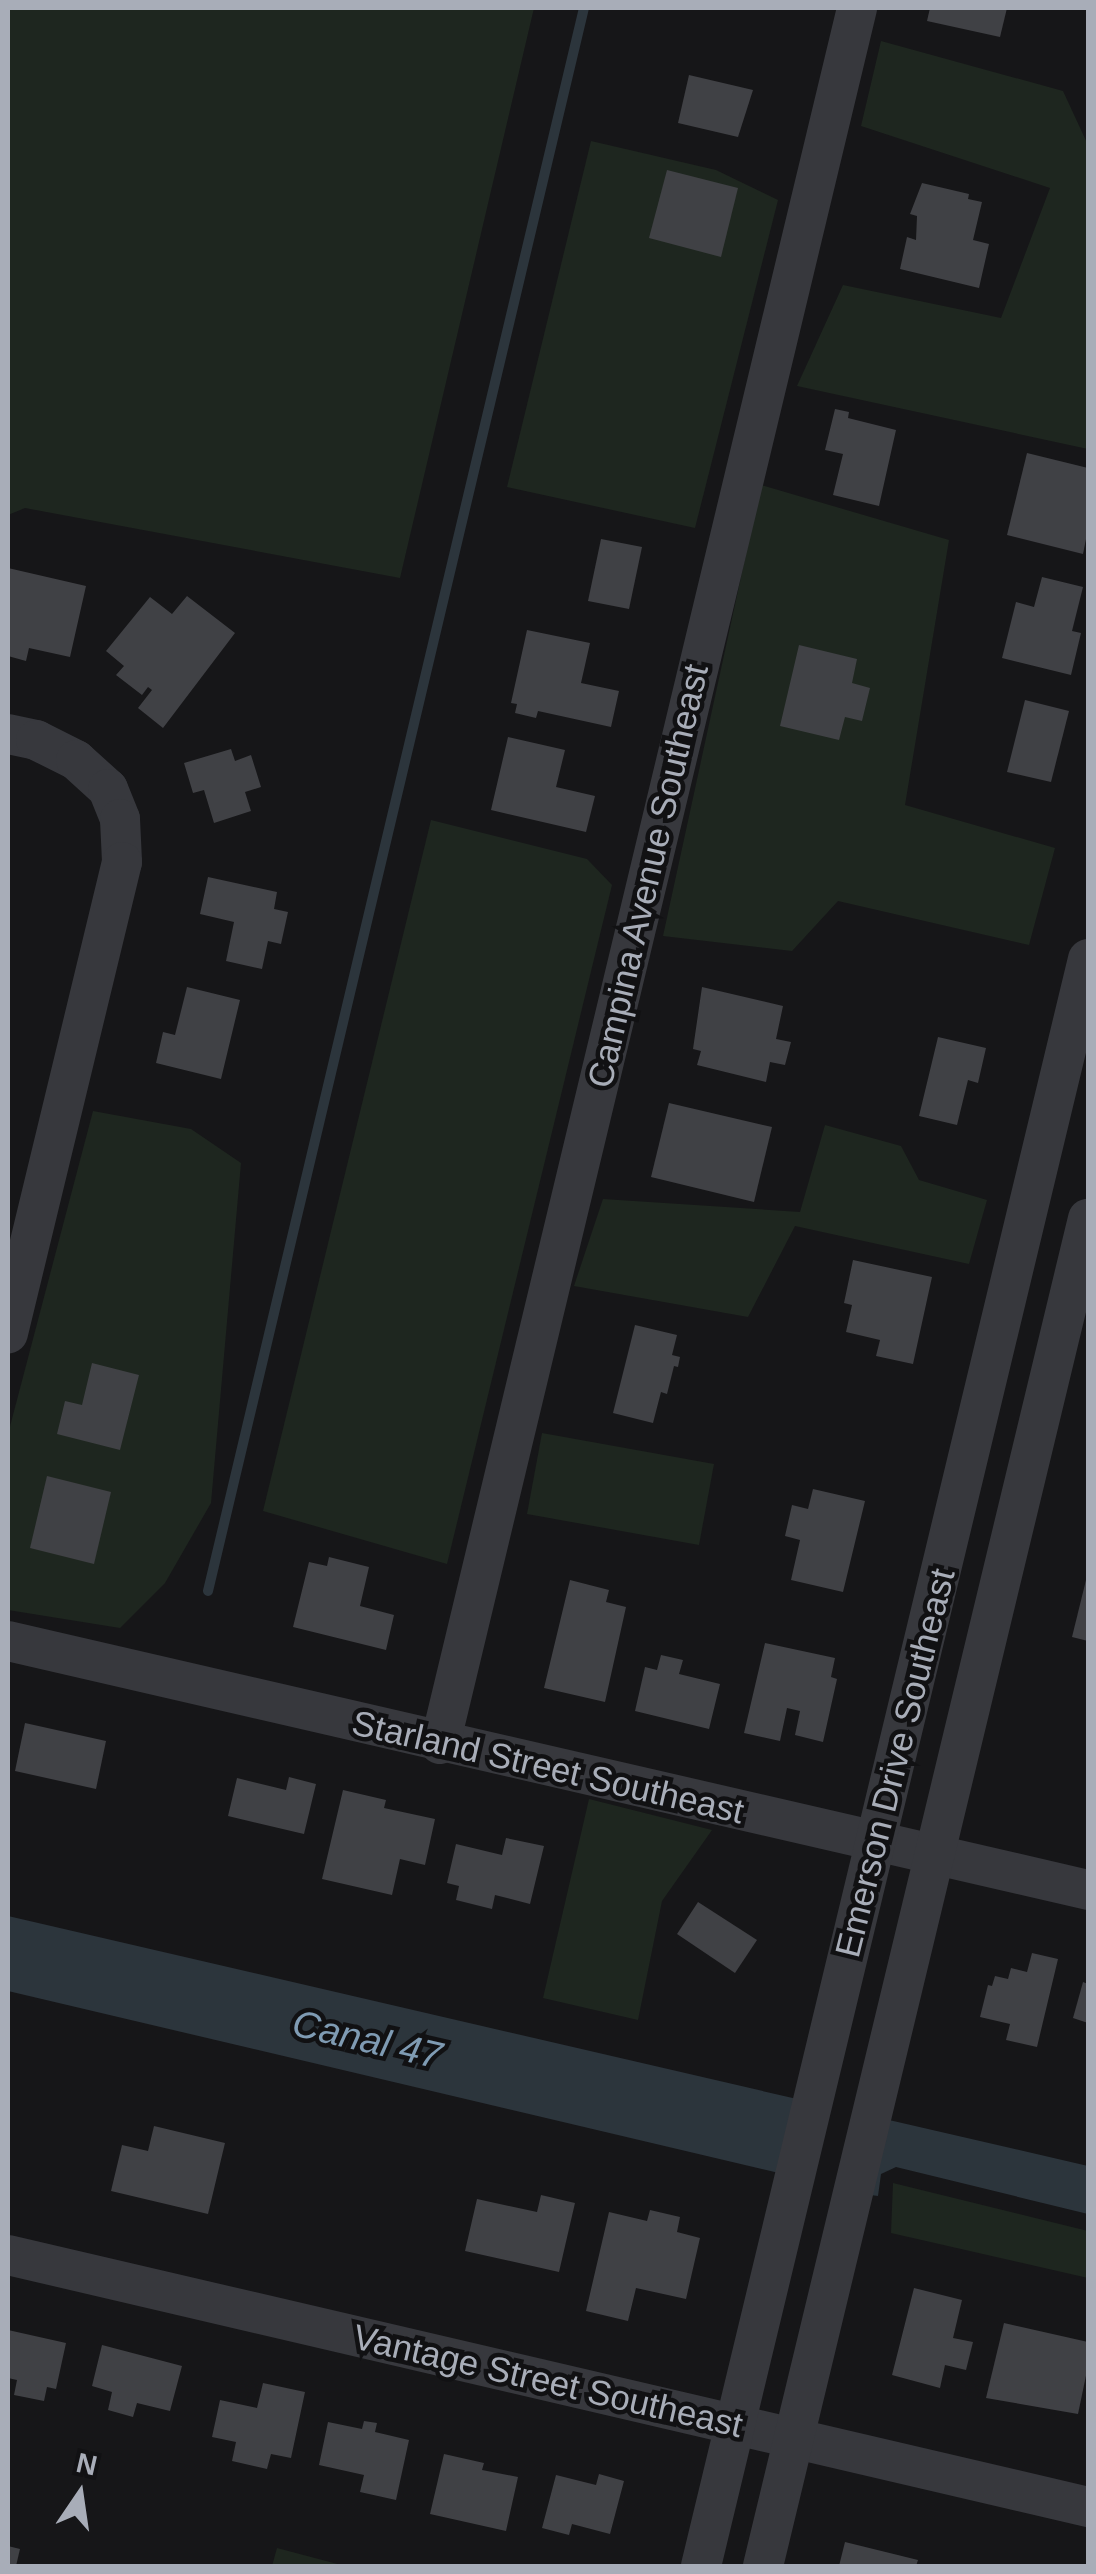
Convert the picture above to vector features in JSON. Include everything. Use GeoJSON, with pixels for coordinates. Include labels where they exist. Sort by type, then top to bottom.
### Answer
{"type":"FeatureCollection","features":[{"type":"Feature","properties":{"kind":"street","name":"Campina Avenue Southeast"},"geometry":{"type":"LineString","coordinates":[[440,1744],[857,8]]}},
{"type":"Feature","properties":{"kind":"street"},"geometry":{"type":"LineString","coordinates":[[8,734],[36,740],[76,760],[108,789],[120,819],[122,862],[24,1192],[8,1334]]}},
{"type":"Feature","properties":{"kind":"street","name":"Emerson Drive Southeast"},"geometry":{"type":"LineString","coordinates":[[701,2566],[1088,959]]}},
{"type":"Feature","properties":{"kind":"street","name":"Emerson Drive Southeast"},"geometry":{"type":"LineString","coordinates":[[763,2566],[1088,1219]]}},
{"type":"Feature","properties":{"kind":"street","name":"Starland Street Southeast"},"geometry":{"type":"LineString","coordinates":[[8,1641],[440,1744],[1088,1890]]}},
{"type":"Feature","properties":{"kind":"street","name":"Vantage Street Southeast"},"geometry":{"type":"LineString","coordinates":[[8,2255],[1088,2507]]}},
{"type":"Feature","properties":{"kind":"shaded area"},"geometry":{"type":"Polygon","coordinates":[[[8,8],[534,8],[400,578],[25,508],[8,515],[8,8]]]}},
{"type":"Feature","properties":{"kind":"shaded area"},"geometry":{"type":"Polygon","coordinates":[[[881,41],[1063,91],[1088,145],[1088,449],[797,386],[843,285],[1001,318],[1050,188],[861,126],[881,41]]]}},
{"type":"Feature","properties":{"kind":"shaded area"},"geometry":{"type":"Polygon","coordinates":[[[591,141],[716,170],[778,200],[695,528],[507,487],[591,141]]]}},
{"type":"Feature","properties":{"kind":"shaded area"},"geometry":{"type":"Polygon","coordinates":[[[761,485],[949,540],[905,805],[1055,848],[1029,945],[838,901],[792,951],[663,936],[761,485]]]}},
{"type":"Feature","properties":{"kind":"shaded area"},"geometry":{"type":"Polygon","coordinates":[[[431,820],[587,859],[612,885],[447,1564],[263,1511],[431,820]]]}},
{"type":"Feature","properties":{"kind":"shaded area"},"geometry":{"type":"Polygon","coordinates":[[[93,1111],[191,1129],[241,1163],[211,1503],[165,1583],[120,1628],[8,1610],[8,1434],[93,1111]]]}},
{"type":"Feature","properties":{"kind":"shaded area"},"geometry":{"type":"Polygon","coordinates":[[[825,1125],[901,1146],[919,1180],[987,1200],[969,1264],[795,1226],[748,1317],[574,1286],[603,1199],[800,1212],[825,1125]]]}},
{"type":"Feature","properties":{"kind":"shaded area"},"geometry":{"type":"Polygon","coordinates":[[[542,1433],[714,1464],[699,1545],[527,1514],[542,1433]]]}},
{"type":"Feature","properties":{"kind":"shaded area"},"geometry":{"type":"Polygon","coordinates":[[[589,1799],[712,1830],[662,1901],[638,2020],[543,1998],[589,1799]]]}},
{"type":"Feature","properties":{"kind":"shaded area"},"geometry":{"type":"Polygon","coordinates":[[[893,2183],[1088,2231],[1088,2278],[891,2233],[893,2183]]]}},
{"type":"Feature","properties":{"kind":"shaded area"},"geometry":{"type":"Polygon","coordinates":[[[277,2548],[345,2566],[272,2566],[277,2548]]]}},
{"type":"Feature","properties":{"kind":"water","name":"Canal 47"},"geometry":{"type":"Polygon","coordinates":[[[8,1916],[797,2099],[779,2173],[8,1991],[8,1916]]]}},
{"type":"Feature","properties":{"kind":"water"},"geometry":{"type":"Polygon","coordinates":[[[889,2120],[1088,2166],[1088,2214],[896,2167],[881,2174],[878,2196],[871,2195],[889,2120]]]}},
{"type":"Feature","properties":{"kind":"building"},"geometry":{"type":"Polygon","coordinates":[[[930,8],[1007,8],[1000,37],[927,21],[930,8]]]}},
{"type":"Feature","properties":{"kind":"building"},"geometry":{"type":"Polygon","coordinates":[[[689,75],[753,90],[738,137],[678,123],[689,75]]]}},
{"type":"Feature","properties":{"kind":"building"},"geometry":{"type":"Polygon","coordinates":[[[667,170],[738,188],[721,257],[649,238],[667,170]]]}},
{"type":"Feature","properties":{"kind":"building"},"geometry":{"type":"Polygon","coordinates":[[[922,183],[969,194],[968,199],[982,202],[973,240],[989,244],[979,288],[900,269],[907,237],[916,240],[917,216],[910,214],[922,183]]]}},
{"type":"Feature","properties":{"kind":"building"},"geometry":{"type":"Polygon","coordinates":[[[835,409],[849,412],[848,418],[896,430],[879,506],[833,495],[843,454],[825,450],[835,409]]]}},
{"type":"Feature","properties":{"kind":"building"},"geometry":{"type":"Polygon","coordinates":[[[1027,453],[1088,468],[1088,529],[1083,554],[1007,535],[1027,453]]]}},
{"type":"Feature","properties":{"kind":"building"},"geometry":{"type":"Polygon","coordinates":[[[601,539],[642,547],[629,609],[588,601],[601,539]]]}},
{"type":"Feature","properties":{"kind":"building"},"geometry":{"type":"Polygon","coordinates":[[[8,568],[86,586],[70,657],[29,648],[26,661],[8,656],[8,568]]]}},
{"type":"Feature","properties":{"kind":"building"},"geometry":{"type":"Polygon","coordinates":[[[1042,577],[1083,587],[1072,631],[1081,633],[1071,675],[1002,658],[1016,602],[1034,607],[1042,577]]]}},
{"type":"Feature","properties":{"kind":"building"},"geometry":{"type":"Polygon","coordinates":[[[187,596],[235,633],[163,728],[138,708],[152,690],[148,687],[142,695],[116,675],[124,666],[106,651],[150,597],[172,614],[187,596]]]}},
{"type":"Feature","properties":{"kind":"building"},"geometry":{"type":"Polygon","coordinates":[[[527,630],[590,643],[581,683],[619,691],[611,727],[538,711],[536,718],[515,713],[517,704],[511,703],[527,630]]]}},
{"type":"Feature","properties":{"kind":"building"},"geometry":{"type":"Polygon","coordinates":[[[799,645],[857,659],[852,683],[870,688],[862,721],[845,717],[839,740],[780,726],[799,645]]]}},
{"type":"Feature","properties":{"kind":"building"},"geometry":{"type":"Polygon","coordinates":[[[1025,700],[1069,711],[1051,782],[1007,772],[1025,700]]]}},
{"type":"Feature","properties":{"kind":"building"},"geometry":{"type":"Polygon","coordinates":[[[508,737],[565,750],[556,787],[595,796],[586,832],[491,810],[508,737]]]}},
{"type":"Feature","properties":{"kind":"building"},"geometry":{"type":"Polygon","coordinates":[[[231,749],[235,761],[251,755],[261,787],[245,792],[251,811],[214,823],[204,790],[193,793],[184,763],[231,749]]]}},
{"type":"Feature","properties":{"kind":"building"},"geometry":{"type":"Polygon","coordinates":[[[208,877],[277,892],[274,909],[288,912],[281,944],[268,941],[262,969],[226,961],[234,922],[200,914],[208,877]]]}},
{"type":"Feature","properties":{"kind":"building"},"geometry":{"type":"Polygon","coordinates":[[[187,987],[240,1000],[221,1079],[156,1063],[163,1032],[175,1035],[187,987]]]}},
{"type":"Feature","properties":{"kind":"building"},"geometry":{"type":"Polygon","coordinates":[[[702,987],[783,1006],[776,1039],[791,1042],[785,1065],[770,1062],[766,1082],[697,1065],[701,1051],[693,1049],[702,987]]]}},
{"type":"Feature","properties":{"kind":"building"},"geometry":{"type":"Polygon","coordinates":[[[938,1037],[986,1048],[978,1083],[968,1080],[957,1125],[919,1116],[938,1037]]]}},
{"type":"Feature","properties":{"kind":"building"},"geometry":{"type":"Polygon","coordinates":[[[669,1103],[772,1127],[754,1202],[651,1177],[669,1103]]]}},
{"type":"Feature","properties":{"kind":"building"},"geometry":{"type":"Polygon","coordinates":[[[853,1260],[932,1277],[913,1364],[876,1356],[880,1340],[846,1332],[852,1305],[844,1303],[853,1260]]]}},
{"type":"Feature","properties":{"kind":"building"},"geometry":{"type":"Polygon","coordinates":[[[635,1325],[677,1335],[672,1355],[680,1357],[678,1367],[674,1366],[667,1394],[661,1392],[653,1423],[613,1413],[635,1325]]]}},
{"type":"Feature","properties":{"kind":"building"},"geometry":{"type":"Polygon","coordinates":[[[92,1363],[139,1375],[120,1450],[57,1434],[65,1401],[82,1405],[92,1363]]]}},
{"type":"Feature","properties":{"kind":"building"},"geometry":{"type":"Polygon","coordinates":[[[47,1476],[111,1492],[94,1564],[30,1548],[47,1476]]]}},
{"type":"Feature","properties":{"kind":"building"},"geometry":{"type":"Polygon","coordinates":[[[813,1489],[865,1501],[843,1592],[791,1580],[800,1540],[785,1536],[792,1505],[808,1509],[813,1489]]]}},
{"type":"Feature","properties":{"kind":"building"},"geometry":{"type":"Polygon","coordinates":[[[329,1557],[369,1567],[360,1606],[394,1615],[386,1650],[293,1627],[309,1562],[327,1566],[329,1557]]]}},
{"type":"Feature","properties":{"kind":"building"},"geometry":{"type":"Polygon","coordinates":[[[1088,1576],[1088,1641],[1072,1637],[1088,1576]]]}},
{"type":"Feature","properties":{"kind":"building"},"geometry":{"type":"Polygon","coordinates":[[[570,1580],[609,1590],[606,1602],[626,1607],[605,1702],[544,1688],[570,1580]]]}},
{"type":"Feature","properties":{"kind":"building"},"geometry":{"type":"Polygon","coordinates":[[[765,1643],[835,1658],[831,1677],[837,1679],[823,1742],[795,1735],[800,1711],[787,1708],[780,1741],[744,1733],[765,1643]]]}},
{"type":"Feature","properties":{"kind":"building"},"geometry":{"type":"Polygon","coordinates":[[[661,1655],[683,1660],[679,1674],[720,1684],[709,1729],[635,1711],[645,1667],[657,1670],[661,1655]]]}},
{"type":"Feature","properties":{"kind":"building"},"geometry":{"type":"Polygon","coordinates":[[[25,1723],[106,1741],[96,1789],[15,1771],[25,1723]]]}},
{"type":"Feature","properties":{"kind":"building"},"geometry":{"type":"Polygon","coordinates":[[[289,1777],[316,1784],[304,1834],[228,1816],[237,1778],[286,1790],[289,1777]]]}},
{"type":"Feature","properties":{"kind":"building"},"geometry":{"type":"Polygon","coordinates":[[[343,1790],[386,1800],[384,1808],[435,1819],[425,1865],[400,1859],[392,1895],[322,1879],[343,1790]]]}},
{"type":"Feature","properties":{"kind":"building"},"geometry":{"type":"Polygon","coordinates":[[[506,1838],[544,1846],[530,1904],[495,1895],[492,1909],[456,1900],[459,1886],[447,1883],[456,1844],[502,1855],[506,1838]]]}},
{"type":"Feature","properties":{"kind":"building"},"geometry":{"type":"Polygon","coordinates":[[[698,1902],[757,1940],[735,1973],[677,1934],[698,1902]]]}},
{"type":"Feature","properties":{"kind":"building"},"geometry":{"type":"Polygon","coordinates":[[[1032,1953],[1058,1959],[1037,2047],[1006,2040],[1010,2024],[980,2017],[988,1985],[992,1986],[995,1976],[1008,1979],[1011,1968],[1027,1972],[1032,1953]]]}},
{"type":"Feature","properties":{"kind":"building"},"geometry":{"type":"Polygon","coordinates":[[[1083,1982],[1088,1984],[1088,2023],[1073,2018],[1083,1982]]]}},
{"type":"Feature","properties":{"kind":"building"},"geometry":{"type":"Polygon","coordinates":[[[154,2126],[225,2143],[208,2214],[111,2191],[122,2145],[148,2151],[154,2126]]]}},
{"type":"Feature","properties":{"kind":"building"},"geometry":{"type":"Polygon","coordinates":[[[541,2195],[575,2203],[559,2272],[465,2251],[477,2199],[537,2212],[541,2195]]]}},
{"type":"Feature","properties":{"kind":"building"},"geometry":{"type":"Polygon","coordinates":[[[650,2210],[680,2217],[677,2232],[700,2238],[686,2299],[636,2288],[628,2321],[586,2311],[609,2212],[647,2221],[650,2210]]]}},
{"type":"Feature","properties":{"kind":"building"},"geometry":{"type":"Polygon","coordinates":[[[914,2288],[962,2300],[953,2338],[973,2342],[966,2370],[945,2365],[940,2388],[892,2375],[914,2288]]]}},
{"type":"Feature","properties":{"kind":"building"},"geometry":{"type":"Polygon","coordinates":[[[1004,2323],[1088,2342],[1088,2366],[1078,2414],[986,2398],[1004,2323]]]}},
{"type":"Feature","properties":{"kind":"building"},"geometry":{"type":"Polygon","coordinates":[[[8,2330],[66,2343],[56,2389],[47,2387],[44,2401],[14,2395],[17,2380],[8,2378],[8,2330]]]}},
{"type":"Feature","properties":{"kind":"building"},"geometry":{"type":"Polygon","coordinates":[[[102,2345],[182,2366],[170,2411],[137,2403],[133,2417],[108,2410],[112,2392],[92,2386],[102,2345]]]}},
{"type":"Feature","properties":{"kind":"building"},"geometry":{"type":"Polygon","coordinates":[[[263,2383],[305,2392],[291,2458],[271,2454],[267,2469],[232,2461],[236,2442],[212,2437],[220,2400],[257,2408],[263,2383]]]}},
{"type":"Feature","properties":{"kind":"building"},"geometry":{"type":"Polygon","coordinates":[[[364,2421],[377,2423],[375,2432],[409,2440],[396,2500],[360,2492],[364,2475],[319,2465],[328,2422],[362,2429],[364,2421]]]}},
{"type":"Feature","properties":{"kind":"building"},"geometry":{"type":"Polygon","coordinates":[[[444,2454],[484,2463],[482,2470],[518,2477],[506,2531],[430,2514],[444,2454]]]}},
{"type":"Feature","properties":{"kind":"building"},"geometry":{"type":"Polygon","coordinates":[[[599,2474],[624,2481],[610,2534],[572,2524],[569,2535],[542,2528],[556,2475],[596,2485],[599,2474]]]}},
{"type":"Feature","properties":{"kind":"building"},"geometry":{"type":"Polygon","coordinates":[[[845,2542],[918,2560],[916,2566],[839,2566],[845,2542]]]}},
{"type":"Feature","properties":{"kind":"building"},"geometry":{"type":"Polygon","coordinates":[[[8,2546],[20,2549],[16,2566],[8,2566],[8,2546]]]}},
{"type":"Feature","properties":{"kind":"waterway"},"geometry":{"type":"LineString","coordinates":[[208,1591],[584,8]]}}]}
